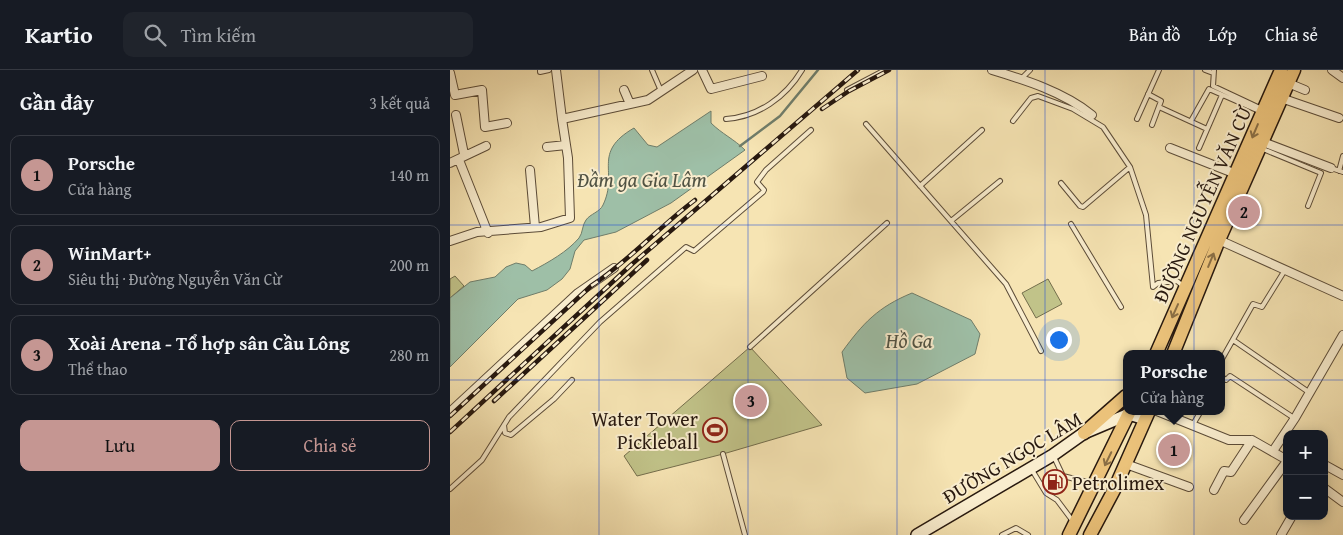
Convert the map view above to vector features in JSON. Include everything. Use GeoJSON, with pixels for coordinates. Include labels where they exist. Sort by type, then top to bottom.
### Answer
{"type":"FeatureCollection","features":[{"type":"Feature","properties":{"kind":"main road","name":"ĐƯỜNG NGUYỄN VĂN CỪ"},"geometry":{"type":"LineString","coordinates":[[1158,350],[1281,70]]}},
{"type":"Feature","properties":{"kind":"main road","name":"ĐƯỜNG NGUYỄN VĂN CỪ"},"geometry":{"type":"LineString","coordinates":[[1175,350],[1219,240],[1294,70]]}},
{"type":"Feature","properties":{"kind":"main road"},"geometry":{"type":"LineString","coordinates":[[1084,433],[1123,399]]}},
{"type":"Feature","properties":{"kind":"main road","name":"ĐƯỜNG NGỌC LÂM"},"geometry":{"type":"LineString","coordinates":[[917,535],[1053,455],[1084,433],[1124,415]]}},
{"type":"Feature","properties":{"kind":"main road"},"geometry":{"type":"LineString","coordinates":[[1072,530],[1128,415]]}},
{"type":"Feature","properties":{"kind":"main road"},"geometry":{"type":"LineString","coordinates":[[1090,535],[1126,464],[1147,415]]}},
{"type":"Feature","properties":{"kind":"street"},"geometry":{"type":"LineString","coordinates":[[450,241],[477,232],[488,233],[535,227],[570,218],[566,145],[556,70]]}},
{"type":"Feature","properties":{"kind":"street"},"geometry":{"type":"LineString","coordinates":[[562,119],[648,100],[693,70]]}},
{"type":"Feature","properties":{"kind":"street"},"geometry":{"type":"LineString","coordinates":[[702,70],[711,89],[762,76]]}},
{"type":"Feature","properties":{"kind":"street"},"geometry":{"type":"LineString","coordinates":[[992,70],[1021,79],[1082,107],[1092,115]]}},
{"type":"Feature","properties":{"kind":"street"},"geometry":{"type":"LineString","coordinates":[[1332,70],[1343,78]]}},
{"type":"Feature","properties":{"kind":"street"},"geometry":{"type":"LineString","coordinates":[[450,73],[455,95],[482,90],[485,126],[508,123]]}},
{"type":"Feature","properties":{"kind":"street"},"geometry":{"type":"LineString","coordinates":[[1288,83],[1305,90]]}},
{"type":"Feature","properties":{"kind":"street"},"geometry":{"type":"LineString","coordinates":[[624,90],[630,104]]}},
{"type":"Feature","properties":{"kind":"street"},"geometry":{"type":"LineString","coordinates":[[1281,98],[1339,118]]}},
{"type":"Feature","properties":{"kind":"street"},"geometry":{"type":"LineString","coordinates":[[456,115],[462,157],[488,233]]}},
{"type":"Feature","properties":{"kind":"street"},"geometry":{"type":"LineString","coordinates":[[1263,143],[1338,170]]}},
{"type":"Feature","properties":{"kind":"street"},"geometry":{"type":"LineString","coordinates":[[547,148],[566,145]]}},
{"type":"Feature","properties":{"kind":"street"},"geometry":{"type":"LineString","coordinates":[[450,163],[486,146]]}},
{"type":"Feature","properties":{"kind":"street"},"geometry":{"type":"LineString","coordinates":[[1170,148],[1236,174]]}},
{"type":"Feature","properties":{"kind":"street"},"geometry":{"type":"LineString","coordinates":[[530,170],[535,227]]}},
{"type":"Feature","properties":{"kind":"street"},"geometry":{"type":"LineString","coordinates":[[1219,240],[1343,296]]}},
{"type":"Feature","properties":{"kind":"street"},"geometry":{"type":"LineString","coordinates":[[450,412],[578,293],[614,268]]}},
{"type":"Feature","properties":{"kind":"street"},"geometry":{"type":"LineString","coordinates":[[1273,450],[1295,418],[1343,335]]}},
{"type":"Feature","properties":{"kind":"street"},"geometry":{"type":"LineString","coordinates":[[1166,415],[1229,440],[1252,440],[1273,450],[1283,458]]}},
{"type":"Feature","properties":{"kind":"street"},"geometry":{"type":"LineString","coordinates":[[1214,490],[1224,471],[1231,472],[1252,440]]}},
{"type":"Feature","properties":{"kind":"street"},"geometry":{"type":"LineString","coordinates":[[1126,464],[1189,487]]}},
{"type":"Feature","properties":{"kind":"street"},"geometry":{"type":"LineString","coordinates":[[1244,520],[1283,466]]}},
{"type":"Feature","properties":{"kind":"street"},"geometry":{"type":"LineString","coordinates":[[1328,468],[1343,475]]}},
{"type":"Feature","properties":{"kind":"street"},"geometry":{"type":"LineString","coordinates":[[1328,491],[1343,502]]}},
{"type":"Feature","properties":{"kind":"street"},"geometry":{"type":"LineString","coordinates":[[1281,535],[1290,520]]}},
{"type":"Feature","properties":{"kind":"lane"},"geometry":{"type":"LineString","coordinates":[[540,70],[540,72],[549,70]]}},
{"type":"Feature","properties":{"kind":"lane"},"geometry":{"type":"LineString","coordinates":[[652,70],[661,92]]}},
{"type":"Feature","properties":{"kind":"lane"},"geometry":{"type":"LineString","coordinates":[[726,119],[745,116],[764,107],[789,88],[802,70]]}},
{"type":"Feature","properties":{"kind":"lane"},"geometry":{"type":"LineString","coordinates":[[847,90],[885,70]]}},
{"type":"Feature","properties":{"kind":"lane"},"geometry":{"type":"LineString","coordinates":[[1021,79],[1030,70]]}},
{"type":"Feature","properties":{"kind":"lane"},"geometry":{"type":"LineString","coordinates":[[1137,119],[1159,70]]}},
{"type":"Feature","properties":{"kind":"lane"},"geometry":{"type":"LineString","coordinates":[[1205,70],[1214,72],[1213,86],[1263,111]]}},
{"type":"Feature","properties":{"kind":"lane"},"geometry":{"type":"LineString","coordinates":[[1191,121],[1209,88],[1263,111]]}},
{"type":"Feature","properties":{"kind":"lane"},"geometry":{"type":"LineString","coordinates":[[1148,94],[1161,101],[1152,124]]}},
{"type":"Feature","properties":{"kind":"lane"},"geometry":{"type":"LineString","coordinates":[[1199,148],[1222,95]]}},
{"type":"Feature","properties":{"kind":"lane"},"geometry":{"type":"LineString","coordinates":[[1013,121],[1035,96],[1065,106],[1103,128],[1130,167],[1146,215],[1153,287],[1158,283],[1177,281],[1186,288]]}},
{"type":"Feature","properties":{"kind":"lane"},"geometry":{"type":"LineString","coordinates":[[1159,108],[1207,129]]}},
{"type":"Feature","properties":{"kind":"lane"},"geometry":{"type":"LineString","coordinates":[[866,124],[1006,284],[1041,351]]}},
{"type":"Feature","properties":{"kind":"lane"},"geometry":{"type":"LineString","coordinates":[[450,489],[482,460],[509,417],[600,322],[686,247],[694,251],[750,206],[764,190],[757,182],[766,170],[811,130]]}},
{"type":"Feature","properties":{"kind":"lane"},"geometry":{"type":"LineString","coordinates":[[920,186],[982,130]]}},
{"type":"Feature","properties":{"kind":"lane"},"geometry":{"type":"LineString","coordinates":[[1263,143],[1290,149]]}},
{"type":"Feature","properties":{"kind":"lane"},"geometry":{"type":"LineString","coordinates":[[1263,143],[1322,173],[1308,206]]}},
{"type":"Feature","properties":{"kind":"lane"},"geometry":{"type":"LineString","coordinates":[[1338,170],[1343,156]]}},
{"type":"Feature","properties":{"kind":"lane"},"geometry":{"type":"LineString","coordinates":[[1061,183],[1080,206],[1083,207],[1130,167]]}},
{"type":"Feature","properties":{"kind":"lane"},"geometry":{"type":"LineString","coordinates":[[951,221],[1000,181]]}},
{"type":"Feature","properties":{"kind":"lane"},"geometry":{"type":"LineString","coordinates":[[750,347],[887,223]]}},
{"type":"Feature","properties":{"kind":"lane"},"geometry":{"type":"LineString","coordinates":[[1071,224],[1121,307]]}},
{"type":"Feature","properties":{"kind":"lane"},"geometry":{"type":"LineString","coordinates":[[1225,354],[1253,304],[1262,307],[1285,269]]}},
{"type":"Feature","properties":{"kind":"lane"},"geometry":{"type":"LineString","coordinates":[[1233,340],[1310,393]]}},
{"type":"Feature","properties":{"kind":"lane"},"geometry":{"type":"LineString","coordinates":[[1225,379],[1230,376],[1295,418]]}},
{"type":"Feature","properties":{"kind":"lane"},"geometry":{"type":"LineString","coordinates":[[504,425],[505,433],[511,435],[572,380]]}},
{"type":"Feature","properties":{"kind":"lane"},"geometry":{"type":"LineString","coordinates":[[1192,426],[1199,415]]}},
{"type":"Feature","properties":{"kind":"lane"},"geometry":{"type":"LineString","coordinates":[[723,454],[745,535]]}},
{"type":"Feature","properties":{"kind":"lane"},"geometry":{"type":"LineString","coordinates":[[1053,455],[1063,476],[1096,484]]}},
{"type":"Feature","properties":{"kind":"lane"},"geometry":{"type":"LineString","coordinates":[[1030,468],[1046,493],[1057,500],[1072,530]]}},
{"type":"Feature","properties":{"kind":"lane"},"geometry":{"type":"LineString","coordinates":[[1002,535],[1016,528],[1028,535]]}},
{"type":"Feature","properties":{"kind":"green space"},"geometry":{"type":"Polygon","coordinates":[[[455,276],[464,286],[450,298],[450,279],[455,276]]]}},
{"type":"Feature","properties":{"kind":"green space"},"geometry":{"type":"Polygon","coordinates":[[[1048,279],[1062,304],[1036,318],[1022,293],[1048,279]]]}},
{"type":"Feature","properties":{"kind":"green space"},"geometry":{"type":"Polygon","coordinates":[[[750,347],[822,425],[723,454],[637,476],[624,456],[750,347]]]}},
{"type":"Feature","properties":{"kind":"water","name":"Đầm ga Gia Lâm"},"geometry":{"type":"Polygon","coordinates":[[[711,111],[711,123],[745,150],[671,203],[616,232],[584,240],[575,251],[570,269],[562,279],[547,290],[518,299],[450,367],[450,298],[470,282],[495,277],[506,267],[516,263],[525,265],[532,271],[569,248],[580,236],[586,220],[603,205],[609,183],[608,164],[610,155],[613,146],[621,137],[634,128],[648,145],[657,147],[711,111]]]}},
{"type":"Feature","properties":{"kind":"water","name":"Hồ Ga"},"geometry":{"type":"Polygon","coordinates":[[[912,293],[971,320],[980,334],[975,354],[917,384],[865,393],[847,378],[842,352],[864,324],[880,310],[912,293]]]}},
{"type":"Feature","properties":{"kind":"waterway"},"geometry":{"type":"LineString","coordinates":[[740,146],[780,116],[818,70]]}},
{"type":"Feature","properties":{"kind":"railway"},"geometry":{"type":"LineString","coordinates":[[450,432],[631,265],[858,70]]}},
{"type":"Feature","properties":{"kind":"railway"},"geometry":{"type":"LineString","coordinates":[[822,109],[849,91],[889,70]]}},
{"type":"Feature","properties":{"kind":"railway"},"geometry":{"type":"LineString","coordinates":[[450,416],[591,286],[618,266],[695,200]]}},
{"type":"Feature","properties":{"kind":"railway"},"geometry":{"type":"LineString","coordinates":[[494,401],[647,260]]}},
{"type":"Feature","properties":{"kind":"place","name":"WinMart+"},"geometry":{"type":"Point","coordinates":[1244,212]}},
{"type":"Feature","properties":{"kind":"place","name":"Xoài Arena - Tổ hợp sân Cầu Lông"},"geometry":{"type":"Point","coordinates":[751,401]}},
{"type":"Feature","properties":{"kind":"place","name":"Water Tower Pickleball"},"geometry":{"type":"Point","coordinates":[715,430]}},
{"type":"Feature","properties":{"kind":"place","name":"Porsche"},"geometry":{"type":"Point","coordinates":[1174,450]}},
{"type":"Feature","properties":{"kind":"place","name":"Petrolimex"},"geometry":{"type":"Point","coordinates":[1055,482]}}]}
